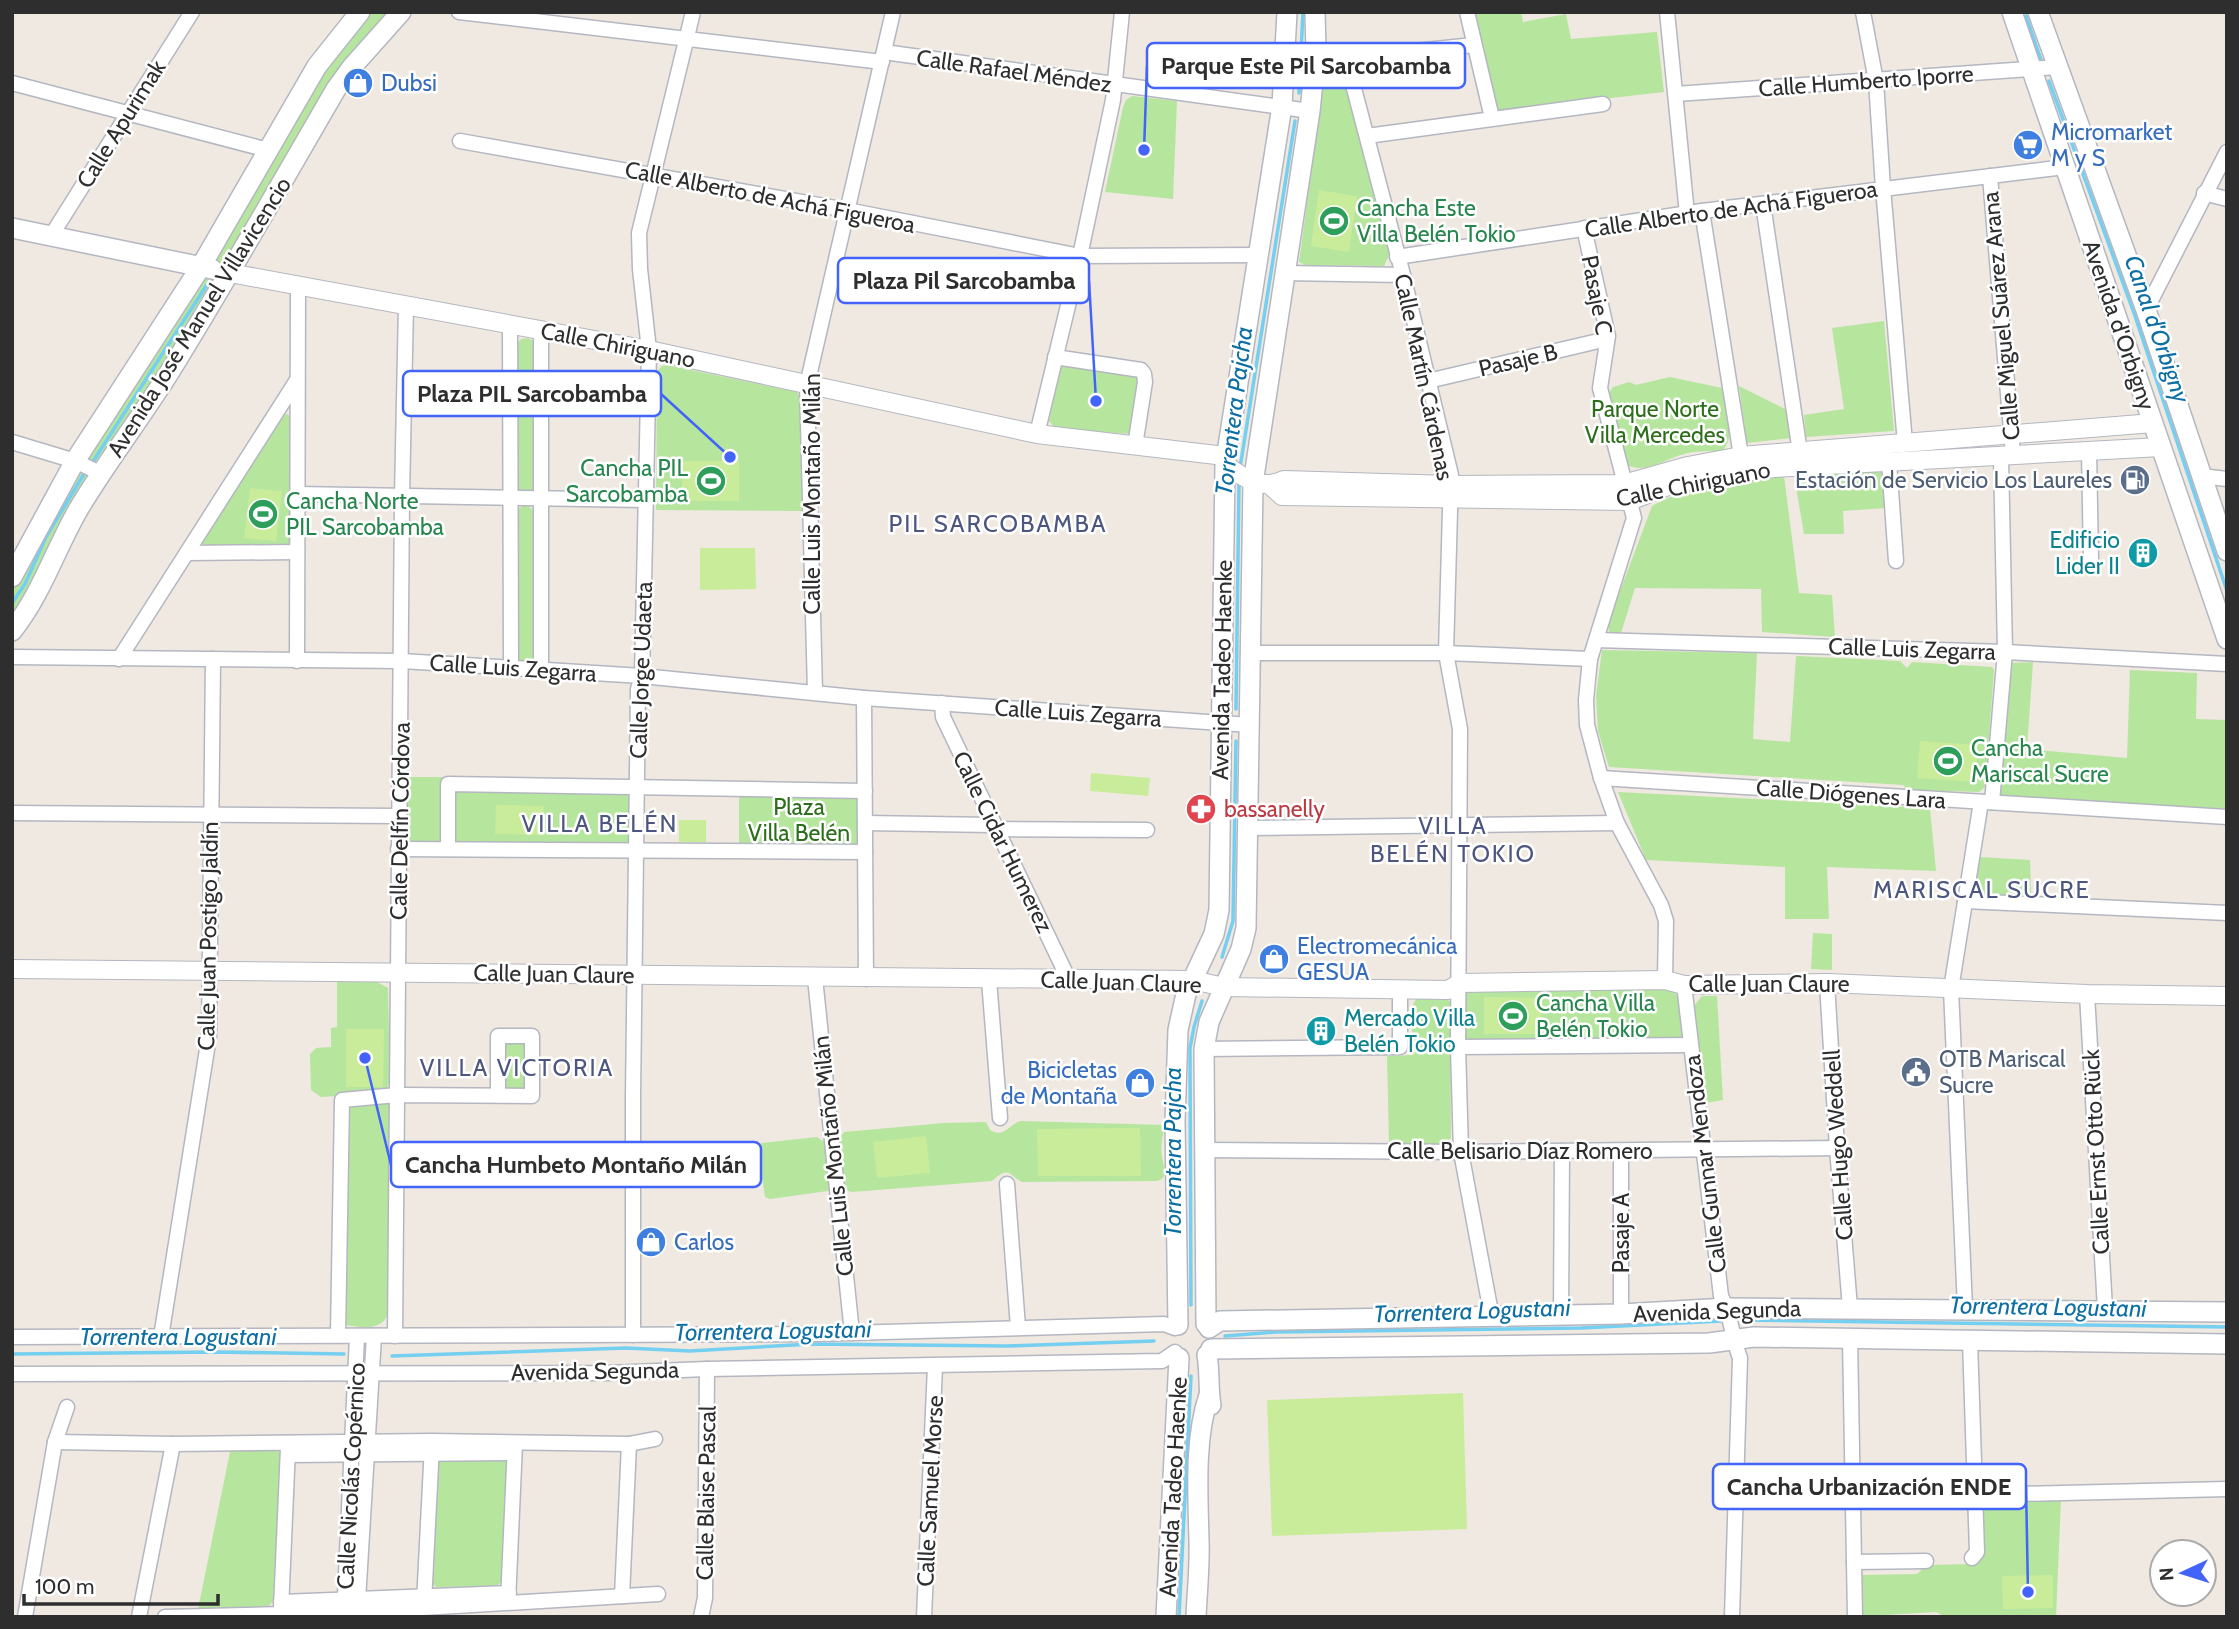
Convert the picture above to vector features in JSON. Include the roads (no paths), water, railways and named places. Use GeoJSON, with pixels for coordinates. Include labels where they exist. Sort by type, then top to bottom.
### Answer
{"type":"FeatureCollection","features":[{"type":"Feature","properties":{"kind":"main road","name":"Avenida José Manuel Villavicencio"},"geometry":{"type":"LineString","coordinates":[[12,577],[75,461],[200,268],[317,65],[360,12]]}},
{"type":"Feature","properties":{"kind":"main road","name":"Avenida José Manuel Villavicencio"},"geometry":{"type":"LineString","coordinates":[[12,631],[28,608],[78,511],[230,273],[336,89],[401,12]]}},
{"type":"Feature","properties":{"kind":"main road","name":"Avenida Tadeo Haenke"},"geometry":{"type":"LineString","coordinates":[[1176,1326],[1178,1030],[1186,994],[1214,934],[1217,921],[1222,724],[1257,255],[1285,106],[1287,12]]}},
{"type":"Feature","properties":{"kind":"main road","name":"Avenida Tadeo Haenke"},"geometry":{"type":"LineString","coordinates":[[1208,1326],[1203,1049],[1209,1022],[1241,949],[1246,928],[1250,653],[1242,473],[1284,274],[1316,52],[1315,12]]}},
{"type":"Feature","properties":{"kind":"main road","name":"Avenida d'Orbigny"},"geometry":{"type":"LineString","coordinates":[[2012,12],[2227,639]]}},
{"type":"Feature","properties":{"kind":"main road","name":"Avenida d'Orbigny"},"geometry":{"type":"LineString","coordinates":[[2038,12],[2146,310],[2227,551]]}},
{"type":"Feature","properties":{"kind":"main road","name":"Calle Chiriguano"},"geometry":{"type":"LineString","coordinates":[[12,228],[230,273]]}},
{"type":"Feature","properties":{"kind":"main road","name":"Avenida Segunda"},"geometry":{"type":"LineString","coordinates":[[1208,1326],[1220,1321],[1492,1318],[1727,1308],[2227,1312]]}},
{"type":"Feature","properties":{"kind":"main road"},"geometry":{"type":"LineString","coordinates":[[1191,1319],[1208,1326],[1213,1339],[1209,1352],[1192,1361],[1177,1355],[1171,1340],[1176,1326],[1191,1319]]}},
{"type":"Feature","properties":{"kind":"main road","name":"Avenida Segunda"},"geometry":{"type":"LineString","coordinates":[[1209,1352],[1619,1345],[1734,1341],[1754,1337],[2227,1345]]}},
{"type":"Feature","properties":{"kind":"main road","name":"Avenida Tadeo Haenke"},"geometry":{"type":"LineString","coordinates":[[1195,1617],[1199,1542],[1206,1510],[1212,1409],[1209,1395],[1209,1352]]}},
{"type":"Feature","properties":{"kind":"main road","name":"Avenida Tadeo Haenke"},"geometry":{"type":"LineString","coordinates":[[1166,1617],[1177,1355]]}},
{"type":"Feature","properties":{"kind":"street","name":"Calle Apurimak"},"geometry":{"type":"LineString","coordinates":[[51,236],[192,12]]}},
{"type":"Feature","properties":{"kind":"street","name":"Calle Rafael Méndez"},"geometry":{"type":"LineString","coordinates":[[459,12],[883,57],[1307,110]]}},
{"type":"Feature","properties":{"kind":"street","name":"Calle Jorge Udaeta"},"geometry":{"type":"LineString","coordinates":[[633,1335],[638,689],[642,676],[649,351],[639,233],[693,12]]}},
{"type":"Feature","properties":{"kind":"street","name":"Calle Luis Montaño Milán"},"geometry":{"type":"LineString","coordinates":[[815,692],[807,385],[893,12]]}},
{"type":"Feature","properties":{"kind":"street"},"geometry":{"type":"LineString","coordinates":[[1037,434],[1080,256],[1115,86],[1122,12]]}},
{"type":"Feature","properties":{"kind":"street"},"geometry":{"type":"LineString","coordinates":[[1467,12],[1492,118]]}},
{"type":"Feature","properties":{"kind":"street"},"geometry":{"type":"LineString","coordinates":[[1667,12],[1687,214]]}},
{"type":"Feature","properties":{"kind":"street"},"geometry":{"type":"LineString","coordinates":[[1863,12],[1876,81],[1905,443]]}},
{"type":"Feature","properties":{"kind":"street"},"geometry":{"type":"LineString","coordinates":[[1316,52],[1346,58],[1474,45]]}},
{"type":"Feature","properties":{"kind":"street","name":"Calle Martín Cárdenas"},"geometry":{"type":"LineString","coordinates":[[1346,58],[1451,475],[1446,653],[1460,729],[1458,1048],[1461,1152],[1492,1318]]}},
{"type":"Feature","properties":{"kind":"street","name":"Calle Humberto Iporre"},"geometry":{"type":"LineString","coordinates":[[1676,94],[2057,67]]}},
{"type":"Feature","properties":{"kind":"street"},"geometry":{"type":"LineString","coordinates":[[12,83],[268,150]]}},
{"type":"Feature","properties":{"kind":"street"},"geometry":{"type":"LineString","coordinates":[[1367,136],[1603,104]]}},
{"type":"Feature","properties":{"kind":"street","name":"Calle Alberto de Achá Figueroa"},"geometry":{"type":"LineString","coordinates":[[460,141],[847,210],[1080,256],[1257,255]]}},
{"type":"Feature","properties":{"kind":"street"},"geometry":{"type":"LineString","coordinates":[[2146,310],[2227,152]]}},
{"type":"Feature","properties":{"kind":"street","name":"Calle Alberto de Achá Figueroa"},"geometry":{"type":"LineString","coordinates":[[1397,257],[1702,211],[2065,167]]}},
{"type":"Feature","properties":{"kind":"street","name":"Calle Miguel Suárez Arana"},"geometry":{"type":"LineString","coordinates":[[1965,1308],[1951,989],[1965,901],[1987,802],[2005,652],[2007,456],[2011,435],[1990,176]]}},
{"type":"Feature","properties":{"kind":"street"},"geometry":{"type":"LineString","coordinates":[[2204,193],[2227,199]]}},
{"type":"Feature","properties":{"kind":"street"},"geometry":{"type":"LineString","coordinates":[[1763,204],[1801,458]]}},
{"type":"Feature","properties":{"kind":"street"},"geometry":{"type":"LineString","coordinates":[[1702,211],[1741,456]]}},
{"type":"Feature","properties":{"kind":"street","name":"Pasaje C"},"geometry":{"type":"LineString","coordinates":[[1584,228],[1607,339],[1600,388],[1627,493]]}},
{"type":"Feature","properties":{"kind":"street","name":"Calle Chiriguano"},"geometry":{"type":"LineString","coordinates":[[230,273],[649,351],[1037,434],[1135,446],[1242,473],[1282,496],[1449,492],[1627,493],[1714,475],[1774,468],[1801,458],[1905,443],[2153,423]]}},
{"type":"Feature","properties":{"kind":"street"},"geometry":{"type":"LineString","coordinates":[[1284,274],[1402,275]]}},
{"type":"Feature","properties":{"kind":"street"},"geometry":{"type":"LineString","coordinates":[[297,661],[299,287]]}},
{"type":"Feature","properties":{"kind":"street","name":"Calle Delfín Córdova"},"geometry":{"type":"LineString","coordinates":[[395,1336],[398,849],[406,305]]}},
{"type":"Feature","properties":{"kind":"street"},"geometry":{"type":"LineString","coordinates":[[510,324],[511,668]]}},
{"type":"Feature","properties":{"kind":"street"},"geometry":{"type":"LineString","coordinates":[[541,330],[541,670]]}},
{"type":"Feature","properties":{"kind":"street","name":"Pasaje B"},"geometry":{"type":"LineString","coordinates":[[1428,381],[1607,339]]}},
{"type":"Feature","properties":{"kind":"street"},"geometry":{"type":"LineString","coordinates":[[1055,357],[1141,370],[1145,382],[1135,446]]}},
{"type":"Feature","properties":{"kind":"street"},"geometry":{"type":"LineString","coordinates":[[119,659],[298,379]]}},
{"type":"Feature","properties":{"kind":"street"},"geometry":{"type":"LineString","coordinates":[[12,442],[75,461],[102,474]]}},
{"type":"Feature","properties":{"kind":"street","name":"Calle Chiriguano"},"geometry":{"type":"LineString","coordinates":[[1627,493],[1688,466],[1741,456],[1889,462],[2161,447]]}},
{"type":"Feature","properties":{"kind":"street"},"geometry":{"type":"LineString","coordinates":[[2089,451],[2091,560]]}},
{"type":"Feature","properties":{"kind":"street"},"geometry":{"type":"LineString","coordinates":[[1889,462],[1896,561]]}},
{"type":"Feature","properties":{"kind":"street"},"geometry":{"type":"LineString","coordinates":[[2201,476],[2227,479]]}},
{"type":"Feature","properties":{"kind":"street"},"geometry":{"type":"LineString","coordinates":[[1627,493],[1634,518],[1590,659],[1586,700],[1587,725],[1601,778],[1617,823],[1661,905],[1666,920],[1665,981]]}},
{"type":"Feature","properties":{"kind":"street"},"geometry":{"type":"LineString","coordinates":[[297,494],[645,500]]}},
{"type":"Feature","properties":{"kind":"street"},"geometry":{"type":"LineString","coordinates":[[187,553],[297,552]]}},
{"type":"Feature","properties":{"kind":"street","name":"Calle Luis Zegarra"},"geometry":{"type":"LineString","coordinates":[[1596,640],[2005,652],[2227,664]]}},
{"type":"Feature","properties":{"kind":"street"},"geometry":{"type":"LineString","coordinates":[[1250,653],[1446,653],[1590,659]]}},
{"type":"Feature","properties":{"kind":"street","name":"Calle Luis Zegarra"},"geometry":{"type":"LineString","coordinates":[[12,657],[402,661],[642,676],[864,698],[1250,725]]}},
{"type":"Feature","properties":{"kind":"street","name":"Calle Juan Postigo Jaldín"},"geometry":{"type":"LineString","coordinates":[[162,1337],[209,1037],[214,659]]}},
{"type":"Feature","properties":{"kind":"street"},"geometry":{"type":"LineString","coordinates":[[864,698],[866,979]]}},
{"type":"Feature","properties":{"kind":"street","name":"Calle Cidar Humerez"},"geometry":{"type":"LineString","coordinates":[[942,703],[943,717],[1069,980]]}},
{"type":"Feature","properties":{"kind":"street","name":"Calle Diógenes Lara"},"geometry":{"type":"LineString","coordinates":[[1601,778],[2227,817]]}},
{"type":"Feature","properties":{"kind":"street"},"geometry":{"type":"LineString","coordinates":[[448,849],[448,784],[865,791]]}},
{"type":"Feature","properties":{"kind":"street"},"geometry":{"type":"LineString","coordinates":[[12,813],[399,816]]}},
{"type":"Feature","properties":{"kind":"street"},"geometry":{"type":"LineString","coordinates":[[865,823],[1147,830]]}},
{"type":"Feature","properties":{"kind":"street"},"geometry":{"type":"LineString","coordinates":[[1248,828],[1617,823]]}},
{"type":"Feature","properties":{"kind":"street"},"geometry":{"type":"LineString","coordinates":[[398,849],[865,852]]}},
{"type":"Feature","properties":{"kind":"street"},"geometry":{"type":"LineString","coordinates":[[1965,901],[2227,913]]}},
{"type":"Feature","properties":{"kind":"street","name":"Calle Juan Claure"},"geometry":{"type":"LineString","coordinates":[[12,969],[1192,980],[1224,987],[1448,990],[1460,983],[1665,981],[1685,985],[1827,982],[2087,994],[2227,996]]}},
{"type":"Feature","properties":{"kind":"street","name":"Calle Luis Montaño Milán"},"geometry":{"type":"LineString","coordinates":[[815,978],[852,1333]]}},
{"type":"Feature","properties":{"kind":"street"},"geometry":{"type":"LineString","coordinates":[[989,980],[1000,1118]]}},
{"type":"Feature","properties":{"kind":"street","name":"Calle Hugo Weddell"},"geometry":{"type":"LineString","coordinates":[[1827,982],[1850,1308]]}},
{"type":"Feature","properties":{"kind":"street","name":"Calle Gunnar Mendoza"},"geometry":{"type":"LineString","coordinates":[[1685,985],[1721,1296],[1727,1308],[1740,1358],[1732,1617]]}},
{"type":"Feature","properties":{"kind":"street"},"geometry":{"type":"LineString","coordinates":[[1203,1049],[1400,1047],[1400,989]]}},
{"type":"Feature","properties":{"kind":"street","name":"Calle Ernst Otto Rück"},"geometry":{"type":"LineString","coordinates":[[2087,994],[2105,1309]]}},
{"type":"Feature","properties":{"kind":"street"},"geometry":{"type":"LineString","coordinates":[[338,1335],[342,1100],[397,1096],[498,1096],[532,1096],[532,1036],[498,1037],[498,1096]]}},
{"type":"Feature","properties":{"kind":"street"},"geometry":{"type":"LineString","coordinates":[[1458,1048],[1691,1045]]}},
{"type":"Feature","properties":{"kind":"street","name":"Calle Belisario Díaz Romero"},"geometry":{"type":"LineString","coordinates":[[1203,1150],[1461,1152],[1837,1148]]}},
{"type":"Feature","properties":{"kind":"street"},"geometry":{"type":"LineString","coordinates":[[1561,1315],[1562,1151]]}},
{"type":"Feature","properties":{"kind":"street","name":"Pasaje A"},"geometry":{"type":"LineString","coordinates":[[1620,1314],[1621,1151]]}},
{"type":"Feature","properties":{"kind":"street"},"geometry":{"type":"LineString","coordinates":[[1007,1184],[1018,1327]]}},
{"type":"Feature","properties":{"kind":"street","name":"Avenida Segunda"},"geometry":{"type":"LineString","coordinates":[[12,1337],[852,1333],[1018,1327],[1176,1326]]}},
{"type":"Feature","properties":{"kind":"street","name":"Calle Nicolás Copérnico"},"geometry":{"type":"LineString","coordinates":[[357,1336],[360,1447]]}},
{"type":"Feature","properties":{"kind":"street","name":"Calle Nicolás Copérnico"},"geometry":{"type":"LineString","coordinates":[[351,1609],[360,1447],[372,1373],[374,1336]]}},
{"type":"Feature","properties":{"kind":"street"},"geometry":{"type":"LineString","coordinates":[[1850,1338],[1855,1617]]}},
{"type":"Feature","properties":{"kind":"street"},"geometry":{"type":"LineString","coordinates":[[1970,1341],[1977,1552],[1972,1558]]}},
{"type":"Feature","properties":{"kind":"street","name":"Avenida Segunda"},"geometry":{"type":"LineString","coordinates":[[12,1374],[607,1373],[1162,1361],[1177,1355]]}},
{"type":"Feature","properties":{"kind":"street","name":"Calle Samuel Morse"},"geometry":{"type":"LineString","coordinates":[[924,1617],[936,1366]]}},
{"type":"Feature","properties":{"kind":"street","name":"Calle Blaise Pascal"},"geometry":{"type":"LineString","coordinates":[[701,1617],[705,1598],[707,1369]]}},
{"type":"Feature","properties":{"kind":"street"},"geometry":{"type":"LineString","coordinates":[[25,1617],[55,1442],[67,1407]]}},
{"type":"Feature","properties":{"kind":"street"},"geometry":{"type":"LineString","coordinates":[[55,1442],[288,1448],[514,1448],[629,1444],[655,1438]]}},
{"type":"Feature","properties":{"kind":"street"},"geometry":{"type":"LineString","coordinates":[[139,1617],[173,1444]]}},
{"type":"Feature","properties":{"kind":"street"},"geometry":{"type":"LineString","coordinates":[[622,1596],[629,1444]]}},
{"type":"Feature","properties":{"kind":"street"},"geometry":{"type":"LineString","coordinates":[[424,1602],[432,1447]]}},
{"type":"Feature","properties":{"kind":"street"},"geometry":{"type":"LineString","coordinates":[[281,1608],[288,1448]]}},
{"type":"Feature","properties":{"kind":"street"},"geometry":{"type":"LineString","coordinates":[[509,1598],[514,1448]]}},
{"type":"Feature","properties":{"kind":"street"},"geometry":{"type":"LineString","coordinates":[[1975,1495],[2227,1489]]}},
{"type":"Feature","properties":{"kind":"street"},"geometry":{"type":"LineString","coordinates":[[1854,1562],[1926,1561]]}},
{"type":"Feature","properties":{"kind":"street"},"geometry":{"type":"LineString","coordinates":[[165,1617],[281,1608],[351,1609],[424,1602],[658,1594]]}},
{"type":"Feature","properties":{"kind":"waterway","name":"Torrentera Pajcha"},"geometry":{"type":"LineString","coordinates":[[1299,93],[1303,12]]}},
{"type":"Feature","properties":{"kind":"waterway","name":"Canal d'Orbigny"},"geometry":{"type":"LineString","coordinates":[[2026,16],[2041,60]]}},
{"type":"Feature","properties":{"kind":"waterway","name":"Canal d'Orbigny"},"geometry":{"type":"LineString","coordinates":[[2049,81],[2134,313],[2227,591]]}},
{"type":"Feature","properties":{"kind":"waterway","name":"Torrentera Pajcha"},"geometry":{"type":"LineString","coordinates":[[1240,468],[1295,121]]}},
{"type":"Feature","properties":{"kind":"waterway"},"geometry":{"type":"LineString","coordinates":[[94,460],[208,283]]}},
{"type":"Feature","properties":{"kind":"waterway"},"geometry":{"type":"LineString","coordinates":[[12,603],[25,584],[46,537],[84,474]]}},
{"type":"Feature","properties":{"kind":"waterway","name":"Torrentera Pajcha"},"geometry":{"type":"LineString","coordinates":[[1236,709],[1239,483]]}},
{"type":"Feature","properties":{"kind":"waterway","name":"Torrentera Pajcha"},"geometry":{"type":"LineString","coordinates":[[1222,957],[1233,921],[1236,741]]}},
{"type":"Feature","properties":{"kind":"waterway","name":"Torrentera Pajcha"},"geometry":{"type":"LineString","coordinates":[[1191,1305],[1190,1048],[1202,1001]]}},
{"type":"Feature","properties":{"kind":"waterway","name":"Torrentera Logustani"},"geometry":{"type":"LineString","coordinates":[[1743,1320],[2227,1327]]}},
{"type":"Feature","properties":{"kind":"waterway","name":"Torrentera Logustani"},"geometry":{"type":"LineString","coordinates":[[1225,1336],[1276,1332],[1581,1328],[1721,1321]]}},
{"type":"Feature","properties":{"kind":"waterway","name":"Torrentera Logustani"},"geometry":{"type":"LineString","coordinates":[[392,1356],[626,1348],[690,1351],[811,1344],[1007,1346],[1154,1341]]}},
{"type":"Feature","properties":{"kind":"waterway","name":"Torrentera Logustani"},"geometry":{"type":"LineString","coordinates":[[12,1354],[344,1354]]}},
{"type":"Feature","properties":{"kind":"waterway","name":"Torrentera Pajcha"},"geometry":{"type":"LineString","coordinates":[[1179,1617],[1191,1376]]}},
{"type":"Feature","properties":{"kind":"place","name":"Dubsi"},"geometry":{"type":"Point","coordinates":[358,83]}},
{"type":"Feature","properties":{"kind":"place","name":"Micromarket M y S"},"geometry":{"type":"Point","coordinates":[2028,145]}},
{"type":"Feature","properties":{"kind":"place","name":"Parque Este Pil Sarcobamba"},"geometry":{"type":"Point","coordinates":[1144,150]}},
{"type":"Feature","properties":{"kind":"place","name":"Cancha Este Villa Belén Tokio"},"geometry":{"type":"Point","coordinates":[1334,221]}},
{"type":"Feature","properties":{"kind":"place","name":"Plaza Pil Sarcobamba"},"geometry":{"type":"Point","coordinates":[1096,401]}},
{"type":"Feature","properties":{"kind":"place","name":"Plaza PIL Sarcobamba"},"geometry":{"type":"Point","coordinates":[730,457]}},
{"type":"Feature","properties":{"kind":"place","name":"Estación de Servicio Los Laureles"},"geometry":{"type":"Point","coordinates":[2135,480]}},
{"type":"Feature","properties":{"kind":"place","name":"Cancha PIL Sarcobamba"},"geometry":{"type":"Point","coordinates":[711,481]}},
{"type":"Feature","properties":{"kind":"place","name":"Cancha Norte PIL Sarcobamba"},"geometry":{"type":"Point","coordinates":[263,514]}},
{"type":"Feature","properties":{"kind":"place","name":"Edificio Lider II"},"geometry":{"type":"Point","coordinates":[2143,553]}},
{"type":"Feature","properties":{"kind":"place","name":"Cancha Mariscal Sucre"},"geometry":{"type":"Point","coordinates":[1948,761]}},
{"type":"Feature","properties":{"kind":"place","name":"bassanelly"},"geometry":{"type":"Point","coordinates":[1201,809]}},
{"type":"Feature","properties":{"kind":"place","name":"Electromecánica GESUA"},"geometry":{"type":"Point","coordinates":[1274,959]}},
{"type":"Feature","properties":{"kind":"place","name":"Cancha Villa Belén Tokio"},"geometry":{"type":"Point","coordinates":[1513,1016]}},
{"type":"Feature","properties":{"kind":"place","name":"Mercado Villa Belén Tokio"},"geometry":{"type":"Point","coordinates":[1321,1031]}},
{"type":"Feature","properties":{"kind":"place","name":"Cancha Humbeto Montaño Milán"},"geometry":{"type":"Point","coordinates":[365,1058]}},
{"type":"Feature","properties":{"kind":"place","name":"OTB Mariscal Sucre"},"geometry":{"type":"Point","coordinates":[1916,1072]}},
{"type":"Feature","properties":{"kind":"place","name":"Bicicletas de Montaña"},"geometry":{"type":"Point","coordinates":[1140,1083]}},
{"type":"Feature","properties":{"kind":"place","name":"Carlos"},"geometry":{"type":"Point","coordinates":[651,1242]}},
{"type":"Feature","properties":{"kind":"place","name":"Cancha Urbanización ENDE"},"geometry":{"type":"Point","coordinates":[2028,1592]}},
{"type":"Feature","properties":{"kind":"district","name":"PIL SARCOBAMBA"},"geometry":{"type":"Point","coordinates":[998,524]}},
{"type":"Feature","properties":{"kind":"district","name":"VILLA BELÉN"},"geometry":{"type":"Point","coordinates":[600,824]}},
{"type":"Feature","properties":{"kind":"district","name":"VILLA BELÉN TOKIO"},"geometry":{"type":"Point","coordinates":[1453,840]}},
{"type":"Feature","properties":{"kind":"district","name":"MARISCAL SUCRE"},"geometry":{"type":"Point","coordinates":[1982,890]}},
{"type":"Feature","properties":{"kind":"district","name":"VILLA VICTORIA"},"geometry":{"type":"Point","coordinates":[517,1068]}},
{"type":"Feature","properties":{"kind":"park label","name":"Parque Norte Villa Mercedes"},"geometry":{"type":"Point","coordinates":[1655,422]}},
{"type":"Feature","properties":{"kind":"park label","name":"Plaza Villa Belén"},"geometry":{"type":"Point","coordinates":[799,820]}}]}
